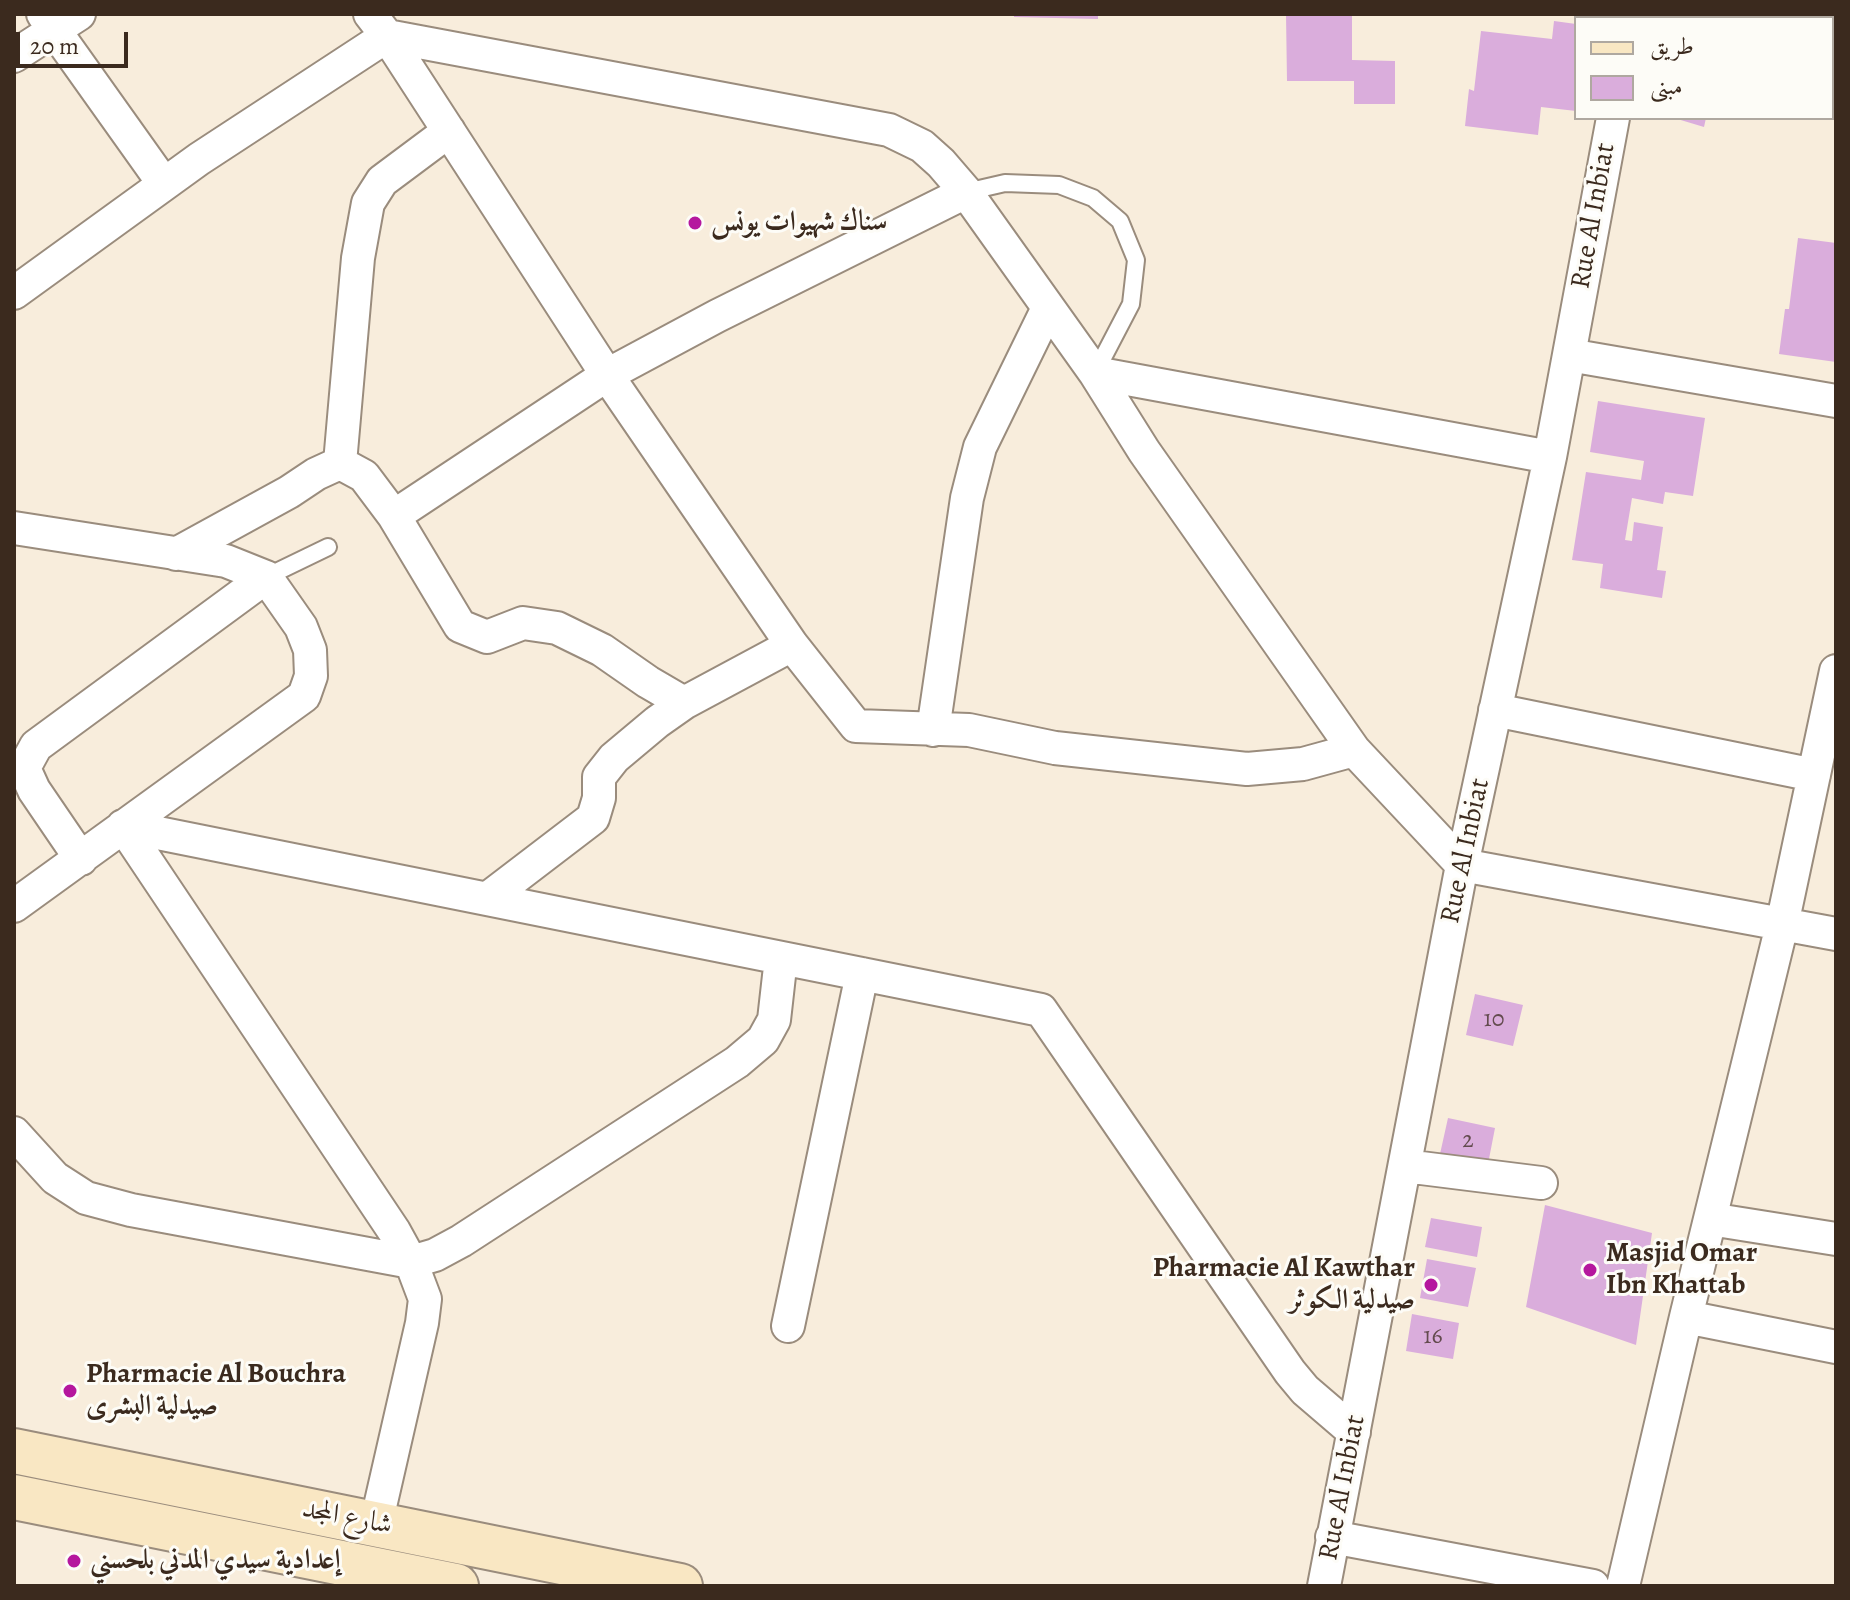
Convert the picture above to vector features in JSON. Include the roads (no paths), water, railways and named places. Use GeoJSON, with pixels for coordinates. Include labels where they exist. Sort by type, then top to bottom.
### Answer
{"type":"FeatureCollection","features":[{"type":"Feature","properties":{"kind":"main road","name":"شارع المجد"},"geometry":{"type":"LineString","coordinates":[[14,1451],[680,1586]]}},
{"type":"Feature","properties":{"kind":"main road","name":"شارع المجد"},"geometry":{"type":"LineString","coordinates":[[14,1497],[456,1586]]}},
{"type":"Feature","properties":{"kind":"street"},"geometry":{"type":"LineString","coordinates":[[14,56],[58,19],[164,184]]}},
{"type":"Feature","properties":{"kind":"street"},"geometry":{"type":"LineString","coordinates":[[379,25],[607,375],[792,645],[856,726],[969,730],[1086,752],[1247,769],[1303,764],[1354,750]]}},
{"type":"Feature","properties":{"kind":"street"},"geometry":{"type":"LineString","coordinates":[[14,293],[379,25],[889,130],[922,146],[966,192],[1095,373],[1144,451],[1354,750],[1462,865],[1836,934]]}},
{"type":"Feature","properties":{"kind":"street","name":"Rue Al Inbiat"},"geometry":{"type":"LineString","coordinates":[[1324,1586],[1462,865],[1550,457],[1613,120]]}},
{"type":"Feature","properties":{"kind":"street"},"geometry":{"type":"LineString","coordinates":[[340,463],[358,258],[368,203],[382,181],[449,131]]}},
{"type":"Feature","properties":{"kind":"street"},"geometry":{"type":"LineString","coordinates":[[394,516],[607,375],[717,316],[966,192]]}},
{"type":"Feature","properties":{"kind":"street"},"geometry":{"type":"LineString","coordinates":[[933,730],[967,498],[980,447],[1048,308]]}},
{"type":"Feature","properties":{"kind":"street"},"geometry":{"type":"LineString","coordinates":[[1569,355],[1836,401]]}},
{"type":"Feature","properties":{"kind":"street"},"geometry":{"type":"LineString","coordinates":[[1095,373],[1550,457]]}},
{"type":"Feature","properties":{"kind":"street"},"geometry":{"type":"LineString","coordinates":[[340,463],[364,476],[394,516],[460,626],[487,637],[523,623],[557,628],[602,650],[684,703]]}},
{"type":"Feature","properties":{"kind":"street"},"geometry":{"type":"LineString","coordinates":[[176,554],[340,463]]}},
{"type":"Feature","properties":{"kind":"street"},"geometry":{"type":"LineString","coordinates":[[14,528],[226,561],[266,577],[301,627],[310,650],[311,676],[304,696],[14,906]]}},
{"type":"Feature","properties":{"kind":"street"},"geometry":{"type":"LineString","coordinates":[[81,859],[19,772],[36,746],[266,577]]}},
{"type":"Feature","properties":{"kind":"street"},"geometry":{"type":"LineString","coordinates":[[487,899],[593,818],[599,798],[599,777],[614,758],[684,703],[792,645]]}},
{"type":"Feature","properties":{"kind":"street"},"geometry":{"type":"LineString","coordinates":[[1623,1586],[1782,925],[1836,671]]}},
{"type":"Feature","properties":{"kind":"street"},"geometry":{"type":"LineString","coordinates":[[1495,710],[1814,775]]}},
{"type":"Feature","properties":{"kind":"street"},"geometry":{"type":"LineString","coordinates":[[123,826],[1041,1010],[1290,1372],[1305,1390],[1354,1432]]}},
{"type":"Feature","properties":{"kind":"street"},"geometry":{"type":"LineString","coordinates":[[123,826],[394,1231],[411,1262],[425,1299],[376,1524]]}},
{"type":"Feature","properties":{"kind":"street"},"geometry":{"type":"LineString","coordinates":[[14,1133],[55,1178],[86,1198],[131,1210],[411,1262],[435,1255],[461,1241],[737,1062],[763,1040],[774,1020],[781,958]]}},
{"type":"Feature","properties":{"kind":"street"},"geometry":{"type":"LineString","coordinates":[[788,1326],[862,974]]}},
{"type":"Feature","properties":{"kind":"street"},"geometry":{"type":"LineString","coordinates":[[1405,1166],[1541,1183]]}},
{"type":"Feature","properties":{"kind":"street"},"geometry":{"type":"LineString","coordinates":[[1710,1219],[1836,1239]]}},
{"type":"Feature","properties":{"kind":"street"},"geometry":{"type":"LineString","coordinates":[[1686,1317],[1836,1347]]}},
{"type":"Feature","properties":{"kind":"street"},"geometry":{"type":"LineString","coordinates":[[1332,1537],[1593,1586]]}},
{"type":"Feature","properties":{"kind":"lane"},"geometry":{"type":"LineString","coordinates":[[966,192],[1005,183],[1059,185],[1093,198],[1120,221],[1136,260],[1131,304],[1095,373]]}},
{"type":"Feature","properties":{"kind":"lane"},"geometry":{"type":"LineString","coordinates":[[266,577],[328,547]]}},
{"type":"Feature","properties":{"kind":"place","name":"سناك شهيوات يونس"},"geometry":{"type":"Point","coordinates":[695,223]}},
{"type":"Feature","properties":{"kind":"place","name":"Masjid Omar Ibn Khattab"},"geometry":{"type":"Point","coordinates":[1590,1270]}},
{"type":"Feature","properties":{"kind":"place","name":"Pharmacie Al Kawthar صيدلية الكوثر"},"geometry":{"type":"Point","coordinates":[1431,1285]}},
{"type":"Feature","properties":{"kind":"place","name":"Pharmacie Al Bouchra صيدلية البشرى"},"geometry":{"type":"Point","coordinates":[70,1391]}},
{"type":"Feature","properties":{"kind":"place","name":"إعدادية سيدي المدني بلحسني"},"geometry":{"type":"Point","coordinates":[74,1561]}}]}
